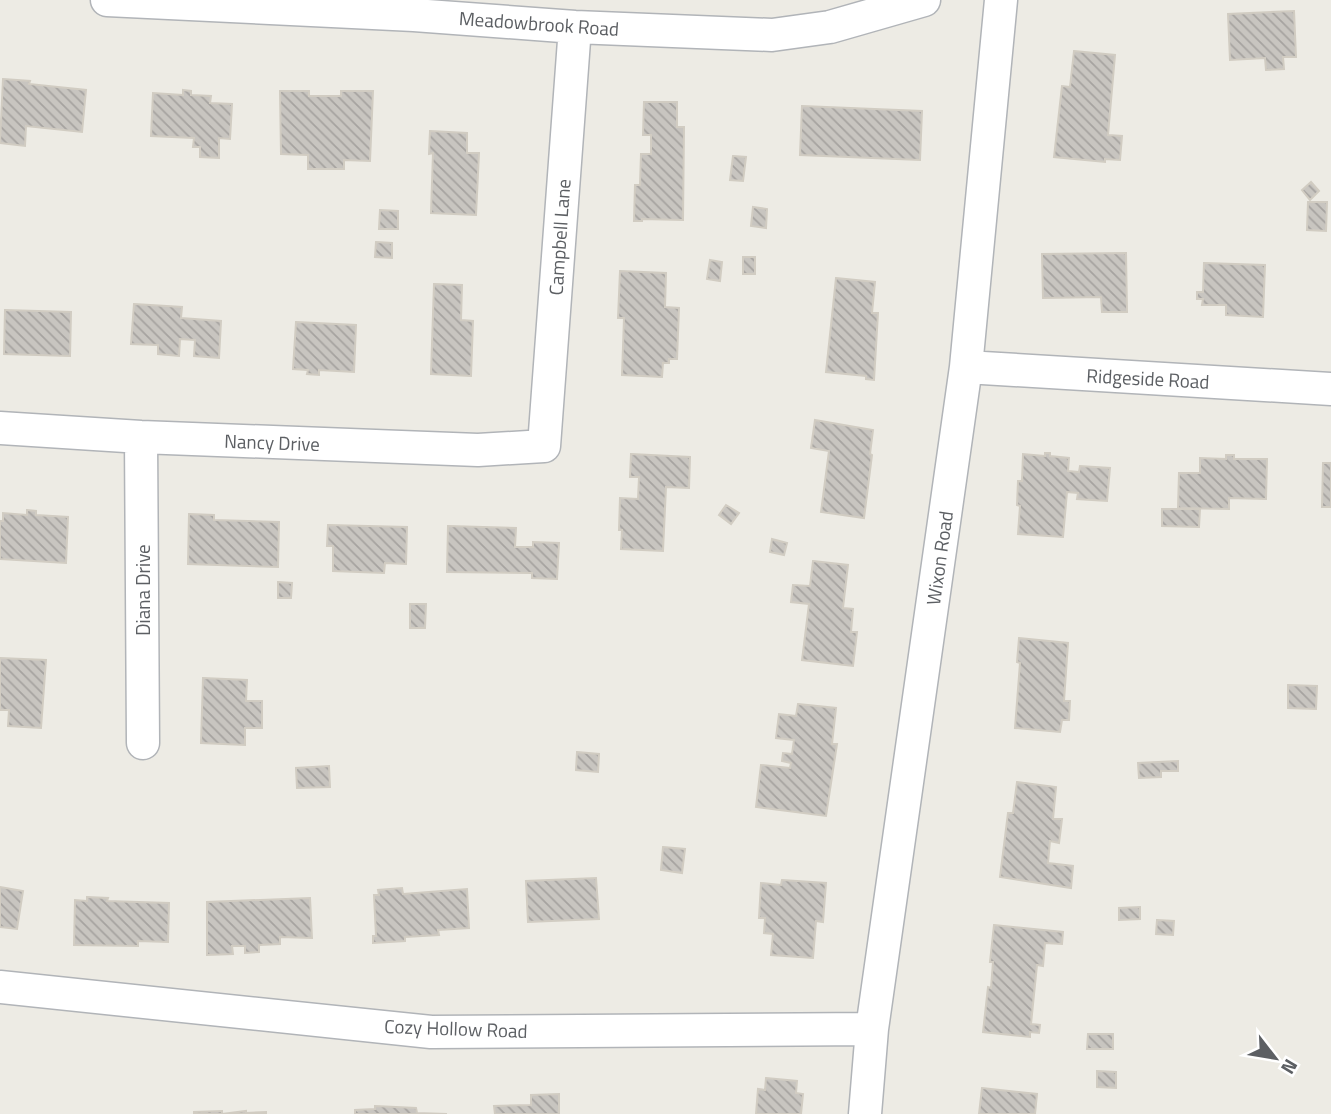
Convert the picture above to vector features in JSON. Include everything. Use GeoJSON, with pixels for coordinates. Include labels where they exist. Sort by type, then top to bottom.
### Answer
{"type":"FeatureCollection","features":[{"type":"Feature","properties":{"kind":"street","name":"Meadowbrook Road"},"geometry":{"type":"LineString","coordinates":[[107,0],[414,15],[575,27],[772,35],[830,27],[925,0]]}},
{"type":"Feature","properties":{"kind":"street","name":"Wixon Road"},"geometry":{"type":"LineString","coordinates":[[865,1114],[872,1029],[966,367],[1001,0]]}},
{"type":"Feature","properties":{"kind":"street","name":"Campbell Lane"},"geometry":{"type":"LineString","coordinates":[[544,446],[575,27]]}},
{"type":"Feature","properties":{"kind":"street","name":"Ridgeside Road"},"geometry":{"type":"LineString","coordinates":[[966,367],[1331,389]]}},
{"type":"Feature","properties":{"kind":"street","name":"Nancy Drive"},"geometry":{"type":"LineString","coordinates":[[0,428],[141,437],[478,450],[544,446]]}},
{"type":"Feature","properties":{"kind":"street","name":"Diana Drive"},"geometry":{"type":"LineString","coordinates":[[141,437],[143,743]]}},
{"type":"Feature","properties":{"kind":"street","name":"Cozy Hollow Road"},"geometry":{"type":"LineString","coordinates":[[0,987],[431,1032],[872,1029]]}},
{"type":"Feature","properties":{"kind":"building"},"geometry":{"type":"Polygon","coordinates":[[[1294,11],[1296,57],[1283,57],[1284,69],[1266,70],[1265,58],[1230,60],[1228,14],[1294,11]]]}},
{"type":"Feature","properties":{"kind":"building"},"geometry":{"type":"Polygon","coordinates":[[[1074,51],[1115,55],[1108,135],[1122,136],[1120,160],[1105,159],[1105,162],[1054,157],[1062,86],[1070,87],[1074,51]]]}},
{"type":"Feature","properties":{"kind":"building"},"geometry":{"type":"Polygon","coordinates":[[[3,79],[86,90],[82,132],[26,126],[25,146],[0,143],[3,79]]]}},
{"type":"Feature","properties":{"kind":"building"},"geometry":{"type":"Polygon","coordinates":[[[183,90],[191,91],[191,95],[211,96],[210,103],[232,104],[230,139],[219,138],[219,158],[200,157],[200,147],[193,147],[194,138],[151,136],[153,93],[183,95],[183,90]]]}},
{"type":"Feature","properties":{"kind":"building"},"geometry":{"type":"Polygon","coordinates":[[[280,91],[309,91],[309,96],[341,96],[341,91],[373,91],[370,161],[344,160],[344,169],[308,169],[308,155],[281,154],[280,91]]]}},
{"type":"Feature","properties":{"kind":"building"},"geometry":{"type":"Polygon","coordinates":[[[644,102],[677,102],[677,127],[684,127],[683,220],[634,221],[635,185],[640,185],[641,154],[651,154],[651,135],[643,135],[644,102]]]}},
{"type":"Feature","properties":{"kind":"building"},"geometry":{"type":"Polygon","coordinates":[[[802,106],[922,111],[920,160],[800,155],[802,106]]]}},
{"type":"Feature","properties":{"kind":"building"},"geometry":{"type":"Polygon","coordinates":[[[430,131],[467,133],[467,153],[479,153],[476,215],[431,213],[433,153],[429,154],[430,131]]]}},
{"type":"Feature","properties":{"kind":"building"},"geometry":{"type":"Polygon","coordinates":[[[733,156],[746,157],[743,181],[730,180],[733,156]]]}},
{"type":"Feature","properties":{"kind":"building"},"geometry":{"type":"Polygon","coordinates":[[[1311,182],[1319,191],[1310,200],[1302,190],[1311,182]]]}},
{"type":"Feature","properties":{"kind":"building"},"geometry":{"type":"Polygon","coordinates":[[[1308,202],[1327,202],[1326,231],[1307,230],[1308,202]]]}},
{"type":"Feature","properties":{"kind":"building"},"geometry":{"type":"Polygon","coordinates":[[[753,207],[767,209],[766,228],[751,226],[753,207]]]}},
{"type":"Feature","properties":{"kind":"building"},"geometry":{"type":"Polygon","coordinates":[[[380,210],[398,211],[398,229],[379,229],[380,210]]]}},
{"type":"Feature","properties":{"kind":"building"},"geometry":{"type":"Polygon","coordinates":[[[376,242],[392,243],[392,258],[375,257],[376,242]]]}},
{"type":"Feature","properties":{"kind":"building"},"geometry":{"type":"Polygon","coordinates":[[[1126,253],[1127,312],[1102,312],[1101,297],[1043,298],[1042,254],[1126,253]]]}},
{"type":"Feature","properties":{"kind":"building"},"geometry":{"type":"Polygon","coordinates":[[[743,257],[755,257],[755,274],[743,274],[743,257]]]}},
{"type":"Feature","properties":{"kind":"building"},"geometry":{"type":"Polygon","coordinates":[[[710,260],[722,262],[720,281],[707,279],[710,260]]]}},
{"type":"Feature","properties":{"kind":"building"},"geometry":{"type":"Polygon","coordinates":[[[1204,263],[1265,265],[1263,317],[1226,315],[1226,305],[1202,305],[1203,299],[1197,299],[1197,292],[1203,292],[1204,263]]]}},
{"type":"Feature","properties":{"kind":"building"},"geometry":{"type":"Polygon","coordinates":[[[620,271],[666,273],[665,307],[679,308],[677,359],[669,359],[669,363],[663,363],[662,377],[622,375],[624,318],[618,318],[620,271]]]}},
{"type":"Feature","properties":{"kind":"building"},"geometry":{"type":"Polygon","coordinates":[[[836,278],[875,282],[872,313],[878,313],[874,380],[866,379],[866,376],[826,372],[836,278]]]}},
{"type":"Feature","properties":{"kind":"building"},"geometry":{"type":"Polygon","coordinates":[[[434,284],[462,285],[461,320],[473,321],[471,376],[431,374],[434,284]]]}},
{"type":"Feature","properties":{"kind":"building"},"geometry":{"type":"Polygon","coordinates":[[[134,304],[182,307],[181,318],[221,321],[219,358],[194,356],[195,340],[180,339],[179,356],[158,354],[158,345],[131,344],[134,304]]]}},
{"type":"Feature","properties":{"kind":"building"},"geometry":{"type":"Polygon","coordinates":[[[5,310],[71,312],[70,356],[4,354],[5,310]]]}},
{"type":"Feature","properties":{"kind":"building"},"geometry":{"type":"Polygon","coordinates":[[[296,322],[356,325],[354,372],[319,370],[319,375],[307,374],[308,370],[293,369],[296,322]]]}},
{"type":"Feature","properties":{"kind":"building"},"geometry":{"type":"Polygon","coordinates":[[[815,420],[873,430],[864,518],[821,512],[829,451],[811,448],[815,420]]]}},
{"type":"Feature","properties":{"kind":"building"},"geometry":{"type":"Polygon","coordinates":[[[1045,453],[1069,458],[1068,471],[1079,472],[1080,466],[1110,468],[1107,501],[1077,499],[1078,493],[1067,492],[1063,537],[1018,534],[1018,481],[1022,481],[1023,454],[1045,456],[1045,453]]]}},
{"type":"Feature","properties":{"kind":"building"},"geometry":{"type":"Polygon","coordinates":[[[631,454],[690,457],[689,488],[666,487],[663,551],[621,549],[620,498],[638,499],[639,477],[630,477],[631,454]]]}},
{"type":"Feature","properties":{"kind":"building"},"geometry":{"type":"Polygon","coordinates":[[[1226,455],[1234,455],[1234,459],[1267,459],[1266,499],[1229,498],[1229,509],[1178,508],[1179,473],[1200,473],[1200,458],[1226,459],[1226,455]]]}},
{"type":"Feature","properties":{"kind":"building"},"geometry":{"type":"Polygon","coordinates":[[[1323,463],[1331,463],[1331,507],[1322,507],[1323,463]]]}},
{"type":"Feature","properties":{"kind":"building"},"geometry":{"type":"Polygon","coordinates":[[[726,505],[739,513],[731,524],[719,515],[726,505]]]}},
{"type":"Feature","properties":{"kind":"building"},"geometry":{"type":"Polygon","coordinates":[[[1162,509],[1200,509],[1199,527],[1162,526],[1162,509]]]}},
{"type":"Feature","properties":{"kind":"building"},"geometry":{"type":"Polygon","coordinates":[[[27,510],[36,511],[36,515],[68,517],[66,563],[0,559],[0,521],[3,521],[3,513],[27,515],[27,510]]]}},
{"type":"Feature","properties":{"kind":"building"},"geometry":{"type":"Polygon","coordinates":[[[189,514],[214,515],[214,520],[279,522],[278,567],[188,564],[189,514]]]}},
{"type":"Feature","properties":{"kind":"building"},"geometry":{"type":"Polygon","coordinates":[[[328,525],[407,527],[406,564],[385,563],[384,573],[333,571],[333,546],[327,546],[328,525]]]}},
{"type":"Feature","properties":{"kind":"building"},"geometry":{"type":"Polygon","coordinates":[[[448,526],[516,528],[515,547],[533,547],[533,542],[559,543],[557,579],[532,578],[532,573],[447,572],[448,526]]]}},
{"type":"Feature","properties":{"kind":"building"},"geometry":{"type":"Polygon","coordinates":[[[772,539],[787,543],[784,555],[770,552],[772,539]]]}},
{"type":"Feature","properties":{"kind":"building"},"geometry":{"type":"Polygon","coordinates":[[[813,561],[848,565],[843,608],[853,609],[851,632],[857,632],[853,666],[802,660],[809,604],[791,602],[793,585],[810,586],[813,561]]]}},
{"type":"Feature","properties":{"kind":"building"},"geometry":{"type":"Polygon","coordinates":[[[278,582],[292,583],[291,598],[278,598],[278,582]]]}},
{"type":"Feature","properties":{"kind":"building"},"geometry":{"type":"Polygon","coordinates":[[[410,604],[426,604],[425,628],[410,628],[410,604]]]}},
{"type":"Feature","properties":{"kind":"building"},"geometry":{"type":"Polygon","coordinates":[[[1019,638],[1068,643],[1064,701],[1070,701],[1069,720],[1062,720],[1060,732],[1015,728],[1020,663],[1017,662],[1019,638]]]}},
{"type":"Feature","properties":{"kind":"building"},"geometry":{"type":"Polygon","coordinates":[[[0,658],[46,660],[41,728],[8,726],[9,710],[0,710],[0,658]]]}},
{"type":"Feature","properties":{"kind":"building"},"geometry":{"type":"Polygon","coordinates":[[[203,678],[247,680],[246,701],[262,701],[262,728],[245,728],[245,745],[201,743],[203,678]]]}},
{"type":"Feature","properties":{"kind":"building"},"geometry":{"type":"Polygon","coordinates":[[[1288,685],[1317,686],[1316,709],[1288,708],[1288,685]]]}},
{"type":"Feature","properties":{"kind":"building"},"geometry":{"type":"Polygon","coordinates":[[[798,704],[836,708],[832,744],[837,744],[826,816],[756,807],[761,765],[790,768],[791,763],[782,761],[783,753],[792,754],[794,740],[776,738],[779,714],[796,716],[798,704]]]}},
{"type":"Feature","properties":{"kind":"building"},"geometry":{"type":"Polygon","coordinates":[[[577,752],[599,754],[598,772],[576,770],[577,752]]]}},
{"type":"Feature","properties":{"kind":"building"},"geometry":{"type":"Polygon","coordinates":[[[1178,761],[1178,771],[1161,771],[1161,777],[1139,778],[1138,763],[1178,761]]]}},
{"type":"Feature","properties":{"kind":"building"},"geometry":{"type":"Polygon","coordinates":[[[329,766],[330,787],[297,788],[296,768],[329,766]]]}},
{"type":"Feature","properties":{"kind":"building"},"geometry":{"type":"Polygon","coordinates":[[[1017,782],[1056,787],[1053,819],[1062,819],[1059,843],[1050,841],[1048,863],[1073,866],[1071,888],[1000,877],[1008,813],[1013,813],[1017,782]]]}},
{"type":"Feature","properties":{"kind":"building"},"geometry":{"type":"Polygon","coordinates":[[[663,847],[685,849],[682,873],[661,870],[663,847]]]}},
{"type":"Feature","properties":{"kind":"building"},"geometry":{"type":"Polygon","coordinates":[[[596,878],[599,919],[528,922],[526,881],[596,878]]]}},
{"type":"Feature","properties":{"kind":"building"},"geometry":{"type":"Polygon","coordinates":[[[782,880],[826,883],[823,922],[816,921],[813,958],[771,955],[773,934],[764,933],[765,918],[759,918],[761,883],[781,885],[782,880]]]}},
{"type":"Feature","properties":{"kind":"building"},"geometry":{"type":"Polygon","coordinates":[[[0,887],[23,891],[17,929],[0,927],[0,887]]]}},
{"type":"Feature","properties":{"kind":"building"},"geometry":{"type":"Polygon","coordinates":[[[402,888],[403,894],[467,889],[469,928],[438,930],[439,935],[405,937],[405,941],[373,943],[373,936],[376,936],[374,895],[379,895],[378,890],[402,888]]]}},
{"type":"Feature","properties":{"kind":"building"},"geometry":{"type":"Polygon","coordinates":[[[87,897],[108,898],[107,901],[169,903],[168,942],[138,941],[138,946],[74,945],[75,900],[87,901],[87,897]]]}},
{"type":"Feature","properties":{"kind":"building"},"geometry":{"type":"Polygon","coordinates":[[[310,898],[312,938],[280,937],[280,944],[259,945],[259,952],[245,953],[245,946],[232,946],[233,954],[207,955],[207,902],[310,898]]]}},
{"type":"Feature","properties":{"kind":"building"},"geometry":{"type":"Polygon","coordinates":[[[1140,907],[1140,919],[1119,920],[1119,908],[1140,907]]]}},
{"type":"Feature","properties":{"kind":"building"},"geometry":{"type":"Polygon","coordinates":[[[1157,920],[1174,921],[1173,935],[1156,934],[1157,920]]]}},
{"type":"Feature","properties":{"kind":"building"},"geometry":{"type":"Polygon","coordinates":[[[994,925],[1063,932],[1062,944],[1045,943],[1043,966],[1037,965],[1031,1024],[1040,1025],[1039,1033],[1030,1032],[1030,1037],[983,1032],[988,987],[991,988],[993,962],[990,962],[994,925]]]}},
{"type":"Feature","properties":{"kind":"building"},"geometry":{"type":"Polygon","coordinates":[[[1088,1034],[1113,1034],[1113,1049],[1087,1049],[1088,1034]]]}},
{"type":"Feature","properties":{"kind":"building"},"geometry":{"type":"Polygon","coordinates":[[[1097,1071],[1116,1072],[1116,1088],[1097,1087],[1097,1071]]]}},
{"type":"Feature","properties":{"kind":"building"},"geometry":{"type":"Polygon","coordinates":[[[766,1078],[797,1081],[796,1093],[803,1094],[801,1114],[756,1114],[758,1089],[765,1090],[766,1078]]]}},
{"type":"Feature","properties":{"kind":"building"},"geometry":{"type":"Polygon","coordinates":[[[982,1088],[1037,1094],[1035,1114],[979,1114],[982,1088]]]}},
{"type":"Feature","properties":{"kind":"building"},"geometry":{"type":"Polygon","coordinates":[[[559,1094],[559,1114],[495,1114],[494,1106],[531,1105],[531,1095],[559,1094]]]}},
{"type":"Feature","properties":{"kind":"building"},"geometry":{"type":"Polygon","coordinates":[[[375,1106],[416,1108],[417,1113],[447,1114],[355,1114],[355,1110],[375,1109],[375,1106]]]}},
{"type":"Feature","properties":{"kind":"building"},"geometry":{"type":"Polygon","coordinates":[[[222,1111],[222,1114],[194,1114],[194,1112],[222,1111]]]}},
{"type":"Feature","properties":{"kind":"building"},"geometry":{"type":"Polygon","coordinates":[[[246,1111],[266,1112],[266,1114],[222,1114],[246,1111]]]}}]}
